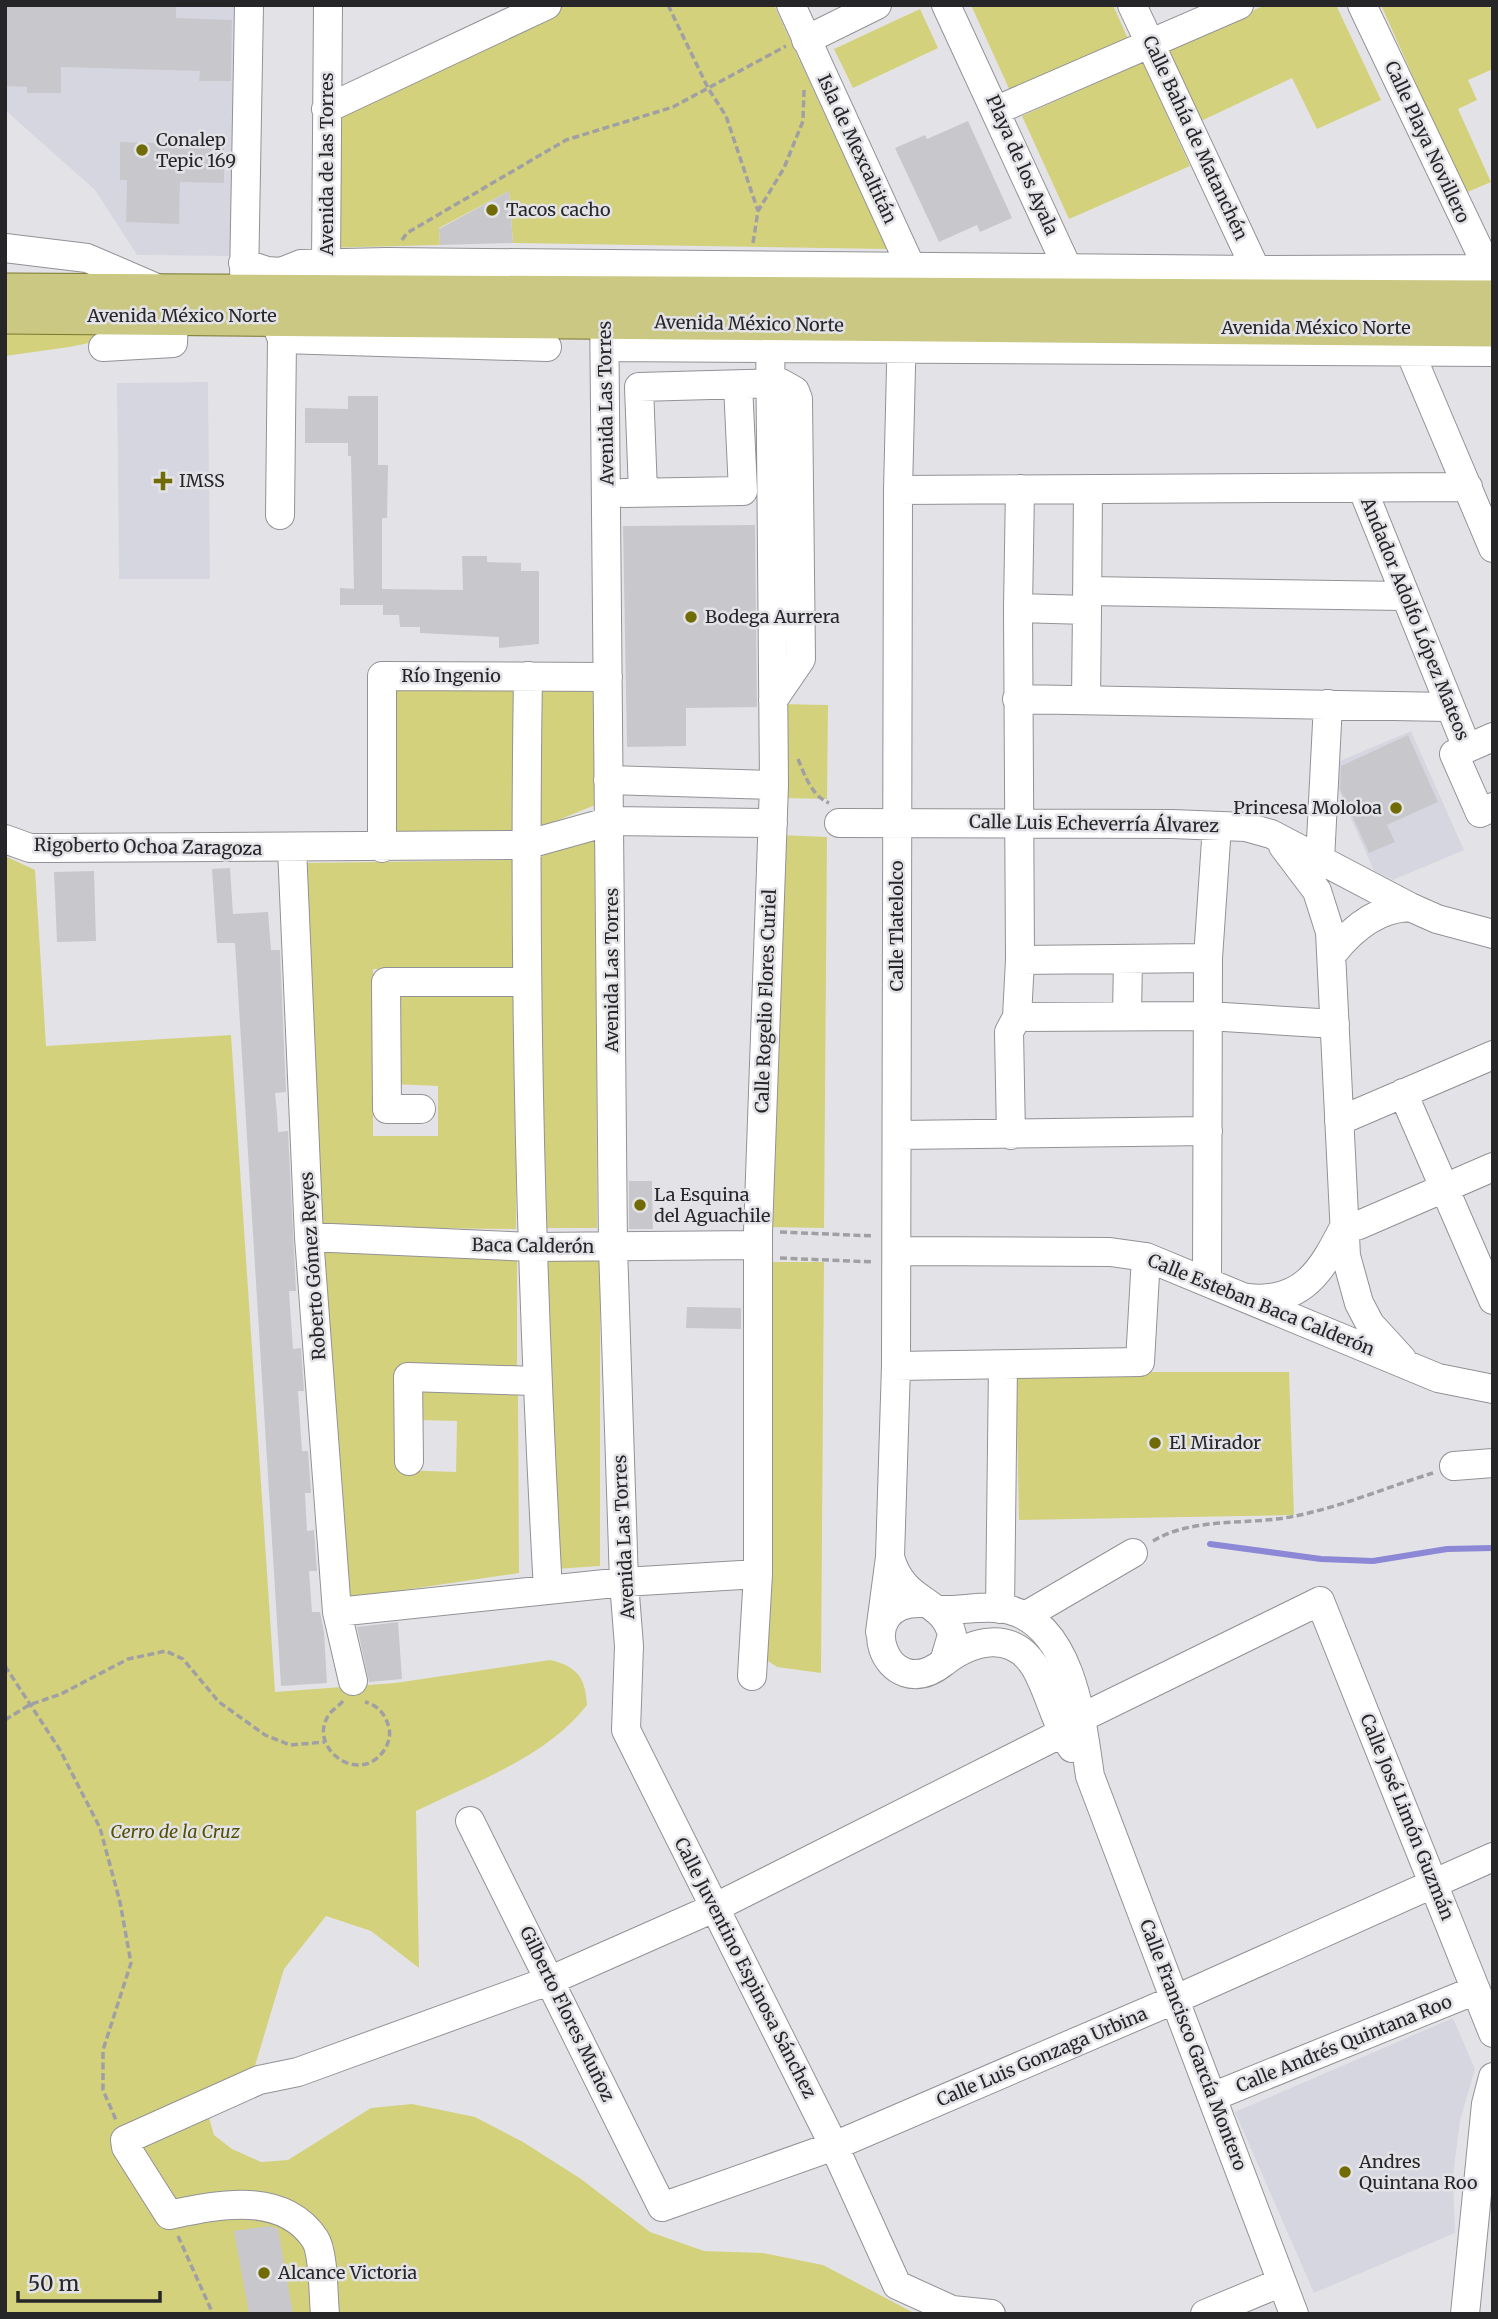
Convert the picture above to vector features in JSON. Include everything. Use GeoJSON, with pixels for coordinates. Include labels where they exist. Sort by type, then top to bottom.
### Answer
{"type":"FeatureCollection","features":[{"type":"Feature","properties":{"kind":"main road","name":"Avenida México Norte"},"geometry":{"type":"LineString","coordinates":[[604,321],[905,310],[1263,284],[1401,326],[1491,279]]}},
{"type":"Feature","properties":{"kind":"main road","name":"Avenida México Norte"},"geometry":{"type":"LineString","coordinates":[[5,291],[167,303]]}},
{"type":"Feature","properties":{"kind":"main road","name":"Avenida México Norte"},"geometry":{"type":"LineString","coordinates":[[1080,297],[1401,326],[1493,329]]}},
{"type":"Feature","properties":{"kind":"main road","name":"Avenida México Norte"},"geometry":{"type":"LineString","coordinates":[[5,316],[167,303],[278,299],[604,321],[771,337],[905,310]]}},
{"type":"Feature","properties":{"kind":"street"},"geometry":{"type":"LineString","coordinates":[[249,5],[278,299],[280,516]]}},
{"type":"Feature","properties":{"kind":"street","name":"Avenida de las Torres"},"geometry":{"type":"LineString","coordinates":[[278,299],[326,109],[328,5]]}},
{"type":"Feature","properties":{"kind":"street"},"geometry":{"type":"LineString","coordinates":[[326,109],[547,5]]}},
{"type":"Feature","properties":{"kind":"street","name":"Isla de Mexcaltitán"},"geometry":{"type":"LineString","coordinates":[[791,5],[905,310]]}},
{"type":"Feature","properties":{"kind":"street"},"geometry":{"type":"LineString","coordinates":[[806,40],[877,5]]}},
{"type":"Feature","properties":{"kind":"street","name":"Playa de los Ayala"},"geometry":{"type":"LineString","coordinates":[[946,5],[998,110],[1080,297]]}},
{"type":"Feature","properties":{"kind":"street","name":"Calle Bahía de Matanchén"},"geometry":{"type":"LineString","coordinates":[[1132,5],[1263,284]]}},
{"type":"Feature","properties":{"kind":"street"},"geometry":{"type":"LineString","coordinates":[[998,110],[1239,5]]}},
{"type":"Feature","properties":{"kind":"street","name":"Calle Playa Novillero"},"geometry":{"type":"LineString","coordinates":[[1362,5],[1491,279]]}},
{"type":"Feature","properties":{"kind":"street"},"geometry":{"type":"LineString","coordinates":[[5,248],[87,258],[167,303],[173,343],[103,347]]}},
{"type":"Feature","properties":{"kind":"street","name":"Avenida México Norte"},"geometry":{"type":"LineString","coordinates":[[278,299],[387,261],[749,264],[905,310],[1401,326],[1493,352]]}},
{"type":"Feature","properties":{"kind":"street","name":"Avenida México Norte"},"geometry":{"type":"LineString","coordinates":[[1263,284],[1491,279]]}},
{"type":"Feature","properties":{"kind":"street","name":"Avenida México Norte"},"geometry":{"type":"LineString","coordinates":[[905,310],[1080,297]]}},
{"type":"Feature","properties":{"kind":"street"},"geometry":{"type":"LineString","coordinates":[[278,299],[547,347]]}},
{"type":"Feature","properties":{"kind":"street","name":"Calle Tlatelolco"},"geometry":{"type":"LineString","coordinates":[[905,310],[898,490],[898,1135],[895,1366],[890,1557],[880,1632],[884,1655],[901,1671],[924,1673],[944,1661]]}},
{"type":"Feature","properties":{"kind":"street","name":"Avenida México Norte"},"geometry":{"type":"LineString","coordinates":[[604,321],[636,347],[771,337]]}},
{"type":"Feature","properties":{"kind":"street","name":"Avenida Las Torres"},"geometry":{"type":"LineString","coordinates":[[604,321],[608,493],[613,1247],[624,1582],[629,1646]]}},
{"type":"Feature","properties":{"kind":"street"},"geometry":{"type":"LineString","coordinates":[[1401,326],[1493,548]]}},
{"type":"Feature","properties":{"kind":"street","name":"Calle Rogelio Flores Curiel"},"geometry":{"type":"LineString","coordinates":[[752,1676],[758,1574],[757,1245],[774,785],[770,511],[771,337]]}},
{"type":"Feature","properties":{"kind":"street"},"geometry":{"type":"LineString","coordinates":[[636,347],[643,492]]}},
{"type":"Feature","properties":{"kind":"street"},"geometry":{"type":"LineString","coordinates":[[639,387],[771,384],[788,385],[795,391],[798,400],[801,659],[773,700]]}},
{"type":"Feature","properties":{"kind":"street"},"geometry":{"type":"LineString","coordinates":[[738,385],[743,491]]}},
{"type":"Feature","properties":{"kind":"street"},"geometry":{"type":"LineString","coordinates":[[898,490],[1363,490],[1468,487]]}},
{"type":"Feature","properties":{"kind":"street"},"geometry":{"type":"LineString","coordinates":[[1011,1135],[1009,1032],[1017,1017],[1020,960],[1017,699],[1020,489]]}},
{"type":"Feature","properties":{"kind":"street"},"geometry":{"type":"LineString","coordinates":[[1086,700],[1088,489]]}},
{"type":"Feature","properties":{"kind":"street","name":"Andador Adolfo López Mateos"},"geometry":{"type":"LineString","coordinates":[[1363,490],[1448,707],[1467,748]]}},
{"type":"Feature","properties":{"kind":"street"},"geometry":{"type":"LineString","coordinates":[[608,493],[743,491],[770,511]]}},
{"type":"Feature","properties":{"kind":"street"},"geometry":{"type":"LineString","coordinates":[[1018,608],[1087,601],[1404,596]]}},
{"type":"Feature","properties":{"kind":"street","name":"Río Ingenio"},"geometry":{"type":"LineString","coordinates":[[382,848],[382,676],[608,677]]}},
{"type":"Feature","properties":{"kind":"street"},"geometry":{"type":"LineString","coordinates":[[528,676],[525,982],[536,1381],[548,1590]]}},
{"type":"Feature","properties":{"kind":"street"},"geometry":{"type":"LineString","coordinates":[[1017,699],[1448,707]]}},
{"type":"Feature","properties":{"kind":"street"},"geometry":{"type":"LineString","coordinates":[[1320,860],[1328,704]]}},
{"type":"Feature","properties":{"kind":"street"},"geometry":{"type":"LineString","coordinates":[[1487,810],[1454,754],[1493,737]]}},
{"type":"Feature","properties":{"kind":"street"},"geometry":{"type":"LineString","coordinates":[[608,780],[774,785]]}},
{"type":"Feature","properties":{"kind":"street","name":"Rigoberto Ochoa Zaragoza"},"geometry":{"type":"LineString","coordinates":[[5,839],[30,848],[382,848],[525,845],[611,821],[773,823]]}},
{"type":"Feature","properties":{"kind":"street","name":"Calle Luis Echeverría Álvarez"},"geometry":{"type":"LineString","coordinates":[[839,823],[1020,822],[1246,827],[1270,834],[1410,907],[1459,926],[1493,934]]}},
{"type":"Feature","properties":{"kind":"street"},"geometry":{"type":"LineString","coordinates":[[1207,1281],[1208,958],[1217,826]]}},
{"type":"Feature","properties":{"kind":"street"},"geometry":{"type":"LineString","coordinates":[[1270,834],[1292,854],[1317,891],[1325,910],[1333,953],[1346,1256],[1359,1303],[1370,1324],[1409,1366]]}},
{"type":"Feature","properties":{"kind":"street","name":"Roberto Gómez Reyes"},"geometry":{"type":"LineString","coordinates":[[292,848],[309,1237],[337,1612],[354,1694]]}},
{"type":"Feature","properties":{"kind":"street"},"geometry":{"type":"LineString","coordinates":[[1333,953],[1359,926],[1394,908],[1410,907]]}},
{"type":"Feature","properties":{"kind":"street"},"geometry":{"type":"LineString","coordinates":[[1020,960],[1208,958]]}},
{"type":"Feature","properties":{"kind":"street"},"geometry":{"type":"LineString","coordinates":[[1127,1016],[1128,959]]}},
{"type":"Feature","properties":{"kind":"street"},"geometry":{"type":"LineString","coordinates":[[421,1109],[387,1109],[386,982],[525,982]]}},
{"type":"Feature","properties":{"kind":"street"},"geometry":{"type":"LineString","coordinates":[[1017,1017],[1208,1016],[1335,1024]]}},
{"type":"Feature","properties":{"kind":"street"},"geometry":{"type":"LineString","coordinates":[[1339,1121],[1493,1055]]}},
{"type":"Feature","properties":{"kind":"street"},"geometry":{"type":"LineString","coordinates":[[1403,1093],[1493,1300]]}},
{"type":"Feature","properties":{"kind":"street"},"geometry":{"type":"LineString","coordinates":[[898,1135],[1208,1131]]}},
{"type":"Feature","properties":{"kind":"street"},"geometry":{"type":"LineString","coordinates":[[1344,1227],[1359,1225],[1493,1167]]}},
{"type":"Feature","properties":{"kind":"street"},"geometry":{"type":"LineString","coordinates":[[1238,1297],[1278,1299],[1296,1291],[1313,1278],[1344,1227]]}},
{"type":"Feature","properties":{"kind":"street","name":"Baca Calderón"},"geometry":{"type":"LineString","coordinates":[[309,1237],[532,1247],[757,1245]]}},
{"type":"Feature","properties":{"kind":"street","name":"Calle Esteban Baca Calderón"},"geometry":{"type":"LineString","coordinates":[[897,1250],[1110,1252],[1146,1257],[1409,1366],[1463,1385],[1493,1389]]}},
{"type":"Feature","properties":{"kind":"street"},"geometry":{"type":"LineString","coordinates":[[895,1366],[1140,1362],[1146,1257]]}},
{"type":"Feature","properties":{"kind":"street"},"geometry":{"type":"LineString","coordinates":[[1003,1365],[1012,1612]]}},
{"type":"Feature","properties":{"kind":"street"},"geometry":{"type":"LineString","coordinates":[[409,1461],[408,1377],[536,1381]]}},
{"type":"Feature","properties":{"kind":"street"},"geometry":{"type":"LineString","coordinates":[[1454,1466],[1493,1463]]}},
{"type":"Feature","properties":{"kind":"street"},"geometry":{"type":"LineString","coordinates":[[880,1632],[884,1621],[901,1605],[1012,1612],[1133,1553]]}},
{"type":"Feature","properties":{"kind":"street","name":"Calle Tlatelolco"},"geometry":{"type":"LineString","coordinates":[[890,1557],[895,1576],[932,1607]]}},
{"type":"Feature","properties":{"kind":"street"},"geometry":{"type":"LineString","coordinates":[[337,1612],[624,1582],[758,1574]]}},
{"type":"Feature","properties":{"kind":"street","name":"Calle José Limón Guzmán"},"geometry":{"type":"LineString","coordinates":[[1071,1726],[1320,1601],[1493,2033]]}},
{"type":"Feature","properties":{"kind":"street"},"geometry":{"type":"LineString","coordinates":[[932,1607],[952,1635],[944,1661]]}},
{"type":"Feature","properties":{"kind":"street","name":"Calle Francisco García Montero"},"geometry":{"type":"LineString","coordinates":[[1012,1612],[1049,1633],[1058,1646],[1071,1726]]}},
{"type":"Feature","properties":{"kind":"street","name":"Calle Francisco García Montero"},"geometry":{"type":"LineString","coordinates":[[944,1661],[973,1643],[985,1642],[1019,1651],[1034,1667],[1071,1726],[1177,1999],[1294,2314]]}},
{"type":"Feature","properties":{"kind":"street","name":"Calle Juventino Espinosa Sánchez"},"geometry":{"type":"LineString","coordinates":[[629,1646],[626,1730],[834,2146],[897,2284],[952,2310],[991,2314]]}},
{"type":"Feature","properties":{"kind":"street"},"geometry":{"type":"LineString","coordinates":[[325,2314],[316,2240],[296,2220],[269,2206],[246,2204],[169,2215],[125,2140],[259,2080],[310,2068],[551,1980],[714,1908],[1071,1726]]}},
{"type":"Feature","properties":{"kind":"street","name":"Gilberto Flores Muñoz"},"geometry":{"type":"LineString","coordinates":[[470,1821],[662,2207]]}},
{"type":"Feature","properties":{"kind":"street","name":"Calle Luis Gonzaga Urbina"},"geometry":{"type":"LineString","coordinates":[[662,2207],[834,2146],[1177,1999],[1493,1857]]}},
{"type":"Feature","properties":{"kind":"street","name":"Calle Andrés Quintana Roo"},"geometry":{"type":"LineString","coordinates":[[1212,2097],[1476,1990]]}},
{"type":"Feature","properties":{"kind":"street"},"geometry":{"type":"LineString","coordinates":[[1465,2314],[1486,2104],[1493,2077]]}},
{"type":"Feature","properties":{"kind":"street"},"geometry":{"type":"LineString","coordinates":[[1205,2314],[1282,2282]]}},
{"type":"Feature","properties":{"kind":"path"},"geometry":{"type":"LineString","coordinates":[[668,5],[708,88],[726,117],[758,211]]}},
{"type":"Feature","properties":{"kind":"path"},"geometry":{"type":"LineString","coordinates":[[387,261],[407,233],[566,141],[673,107],[777,49],[806,40]]}},
{"type":"Feature","properties":{"kind":"path"},"geometry":{"type":"LineString","coordinates":[[749,264],[758,211],[784,168],[803,121],[804,81]]}},
{"type":"Feature","properties":{"kind":"path"},"geometry":{"type":"LineString","coordinates":[[795,750],[811,786],[820,799],[831,804],[839,823]]}},
{"type":"Feature","properties":{"kind":"path"},"geometry":{"type":"LineString","coordinates":[[757,1245],[897,1250]]}},
{"type":"Feature","properties":{"kind":"path"},"geometry":{"type":"LineString","coordinates":[[757,1245],[897,1250]]}},
{"type":"Feature","properties":{"kind":"path"},"geometry":{"type":"LineString","coordinates":[[1133,1553],[1166,1534],[1210,1524],[1294,1516],[1454,1466]]}},
{"type":"Feature","properties":{"kind":"path"},"geometry":{"type":"LineString","coordinates":[[5,1720],[29,1705],[61,1694],[128,1659],[166,1651],[183,1659],[219,1702],[265,1735],[290,1745],[325,1742]]}},
{"type":"Feature","properties":{"kind":"path"},"geometry":{"type":"LineString","coordinates":[[5,1666],[60,1750],[100,1828],[129,1938],[131,1963],[103,2050],[103,2090],[125,2140]]}},
{"type":"Feature","properties":{"kind":"path"},"geometry":{"type":"LineString","coordinates":[[354,1694],[373,1704],[385,1716],[390,1731],[387,1746],[377,1759],[363,1765],[347,1764],[333,1756],[325,1742],[324,1726],[331,1713],[354,1694]]}},
{"type":"Feature","properties":{"kind":"path"},"geometry":{"type":"LineString","coordinates":[[169,2215],[213,2314]]}},
{"type":"Feature","properties":{"kind":"shaded area","name":"Conalep Tepic 169"},"geometry":{"type":"Polygon","coordinates":[[[5,5],[236,5],[232,256],[137,255],[95,190],[5,110],[5,5]]]}},
{"type":"Feature","properties":{"kind":"shaded area","name":"IMSS"},"geometry":{"type":"Polygon","coordinates":[[[208,382],[210,579],[119,579],[117,383],[208,382]]]}},
{"type":"Feature","properties":{"kind":"shaded area","name":"Princesa Mololoa"},"geometry":{"type":"Polygon","coordinates":[[[1411,731],[1464,850],[1393,880],[1374,871],[1328,766],[1411,731]]]}},
{"type":"Feature","properties":{"kind":"shaded area","name":"Andres Quintana Roo"},"geometry":{"type":"Polygon","coordinates":[[[1453,2018],[1475,2069],[1460,2121],[1453,2176],[1455,2233],[1314,2293],[1235,2112],[1453,2018]]]}},
{"type":"Feature","properties":{"kind":"green space"},"geometry":{"type":"Polygon","coordinates":[[[566,5],[774,5],[887,249],[513,243],[509,191],[439,228],[440,245],[318,248],[321,115],[566,5]]]}},
{"type":"Feature","properties":{"kind":"green space"},"geometry":{"type":"Polygon","coordinates":[[[971,5],[1113,5],[1129,41],[1011,93],[971,5]]]}},
{"type":"Feature","properties":{"kind":"green space"},"geometry":{"type":"Polygon","coordinates":[[[1265,5],[1336,5],[1381,100],[1317,129],[1292,78],[1201,121],[1168,50],[1265,5]]]}},
{"type":"Feature","properties":{"kind":"green space"},"geometry":{"type":"Polygon","coordinates":[[[1381,5],[1489,5],[1493,13],[1493,69],[1468,80],[1477,100],[1458,109],[1491,182],[1465,193],[1381,5]]]}},
{"type":"Feature","properties":{"kind":"green space"},"geometry":{"type":"Polygon","coordinates":[[[920,9],[938,48],[853,88],[834,49],[920,9]]]}},
{"type":"Feature","properties":{"kind":"green space"},"geometry":{"type":"Polygon","coordinates":[[[1143,62],[1190,166],[1069,219],[1022,116],[1143,62]]]}},
{"type":"Feature","properties":{"kind":"green space"},"geometry":{"type":"Polygon","coordinates":[[[5,329],[159,329],[69,347],[5,356],[5,329]]]}},
{"type":"Feature","properties":{"kind":"green space"},"geometry":{"type":"Polygon","coordinates":[[[395,687],[518,687],[514,832],[396,838],[395,687]]]}},
{"type":"Feature","properties":{"kind":"green space"},"geometry":{"type":"Polygon","coordinates":[[[541,687],[597,688],[595,805],[534,830],[541,687]]]}},
{"type":"Feature","properties":{"kind":"green space"},"geometry":{"type":"Polygon","coordinates":[[[781,704],[828,705],[827,799],[780,798],[781,704]]]}},
{"type":"Feature","properties":{"kind":"green space"},"geometry":{"type":"Polygon","coordinates":[[[596,833],[597,1228],[539,1228],[537,854],[596,833]]]}},
{"type":"Feature","properties":{"kind":"green space"},"geometry":{"type":"Polygon","coordinates":[[[779,835],[827,837],[824,1228],[771,1227],[779,835]]]}},
{"type":"Feature","properties":{"kind":"green space","name":"Cerro de la Cruz"},"geometry":{"type":"Polygon","coordinates":[[[5,856],[35,870],[46,1046],[231,1035],[275,1692],[395,1683],[550,1660],[573,1670],[582,1680],[586,1695],[587,1705],[551,1740],[508,1767],[416,1811],[419,1968],[371,1931],[326,1916],[284,1969],[254,2069],[202,2094],[214,2135],[232,2149],[261,2162],[288,2160],[371,2108],[412,2104],[475,2117],[523,2142],[581,2179],[650,2232],[704,2251],[763,2253],[823,2265],[916,2314],[5,2314],[5,856]]]}},
{"type":"Feature","properties":{"kind":"green space"},"geometry":{"type":"Polygon","coordinates":[[[513,860],[514,969],[373,969],[373,1136],[438,1136],[438,1086],[392,1084],[394,991],[516,993],[516,1229],[318,1227],[305,863],[513,860]]]}},
{"type":"Feature","properties":{"kind":"green space"},"geometry":{"type":"Polygon","coordinates":[[[320,1250],[517,1254],[517,1367],[398,1367],[398,1470],[456,1472],[457,1421],[418,1420],[417,1387],[518,1388],[519,1573],[343,1599],[320,1250]]]}},
{"type":"Feature","properties":{"kind":"green space"},"geometry":{"type":"Polygon","coordinates":[[[539,1255],[600,1257],[600,1566],[541,1570],[539,1255]]]}},
{"type":"Feature","properties":{"kind":"green space"},"geometry":{"type":"Polygon","coordinates":[[[766,1262],[824,1262],[821,1673],[777,1667],[765,1659],[766,1262]]]}},
{"type":"Feature","properties":{"kind":"green space","name":"El Mirador"},"geometry":{"type":"Polygon","coordinates":[[[1016,1372],[1289,1372],[1294,1515],[1019,1520],[1016,1372]]]}},
{"type":"Feature","properties":{"kind":"building"},"geometry":{"type":"Polygon","coordinates":[[[5,5],[176,5],[176,18],[232,20],[231,81],[199,81],[200,71],[61,67],[61,93],[27,93],[27,87],[5,86],[5,5]]]}},
{"type":"Feature","properties":{"kind":"building"},"geometry":{"type":"Polygon","coordinates":[[[968,121],[1012,218],[980,232],[977,225],[939,242],[895,148],[925,135],[927,139],[968,121]]]}},
{"type":"Feature","properties":{"kind":"building"},"geometry":{"type":"Polygon","coordinates":[[[120,142],[224,145],[224,183],[180,182],[179,224],[126,222],[127,180],[120,180],[120,142]]]}},
{"type":"Feature","properties":{"kind":"building","name":"Tacos cacho"},"geometry":{"type":"Polygon","coordinates":[[[509,191],[513,243],[440,245],[439,229],[509,191]]]}},
{"type":"Feature","properties":{"kind":"building"},"geometry":{"type":"Polygon","coordinates":[[[348,396],[378,396],[378,465],[388,465],[387,518],[382,518],[382,589],[463,590],[462,556],[487,556],[487,562],[521,563],[521,571],[539,571],[539,644],[499,648],[499,637],[420,633],[420,627],[400,627],[399,615],[383,615],[383,605],[340,605],[340,588],[354,589],[351,456],[348,456],[348,443],[305,443],[305,408],[348,409],[348,396]]]}},
{"type":"Feature","properties":{"kind":"building","name":"Bodega Aurrera"},"geometry":{"type":"Polygon","coordinates":[[[755,525],[757,707],[686,708],[686,746],[627,747],[623,526],[755,525]]]}},
{"type":"Feature","properties":{"kind":"building"},"geometry":{"type":"Polygon","coordinates":[[[1408,735],[1438,802],[1387,825],[1395,842],[1369,853],[1340,789],[1341,766],[1408,735]]]}},
{"type":"Feature","properties":{"kind":"building"},"geometry":{"type":"Polygon","coordinates":[[[230,868],[233,914],[268,912],[271,950],[280,950],[286,1092],[275,1093],[278,1132],[288,1131],[296,1291],[289,1291],[293,1349],[301,1348],[304,1391],[298,1391],[302,1451],[308,1451],[311,1493],[305,1493],[307,1531],[314,1530],[317,1571],[309,1571],[312,1612],[320,1612],[327,1683],[281,1686],[235,943],[217,943],[212,869],[230,868]]]}},
{"type":"Feature","properties":{"kind":"building"},"geometry":{"type":"Polygon","coordinates":[[[94,871],[96,941],[57,942],[54,872],[94,871]]]}},
{"type":"Feature","properties":{"kind":"building","name":"La Esquina del Aguachile"},"geometry":{"type":"Polygon","coordinates":[[[629,1181],[652,1181],[653,1229],[629,1229],[629,1181]]]}},
{"type":"Feature","properties":{"kind":"building"},"geometry":{"type":"Polygon","coordinates":[[[687,1307],[741,1308],[741,1329],[686,1328],[687,1307]]]}},
{"type":"Feature","properties":{"kind":"building"},"geometry":{"type":"Polygon","coordinates":[[[398,1622],[402,1679],[369,1682],[357,1627],[398,1622]]]}},
{"type":"Feature","properties":{"kind":"building","name":"Alcance Victoria"},"geometry":{"type":"Polygon","coordinates":[[[269,2226],[278,2229],[293,2314],[249,2314],[234,2231],[269,2226]]]}},
{"type":"Feature","properties":{"kind":"waterway"},"geometry":{"type":"LineString","coordinates":[[1210,1544],[1321,1559],[1373,1561],[1447,1549],[1493,1548]]}},
{"type":"Feature","properties":{"kind":"place","name":"Conalep Tepic 169"},"geometry":{"type":"Point","coordinates":[142,150]}},
{"type":"Feature","properties":{"kind":"place","name":"Tacos cacho"},"geometry":{"type":"Point","coordinates":[492,210]}},
{"type":"Feature","properties":{"kind":"place","name":"IMSS"},"geometry":{"type":"Point","coordinates":[163,481]}},
{"type":"Feature","properties":{"kind":"place","name":"Bodega Aurrera"},"geometry":{"type":"Point","coordinates":[691,617]}},
{"type":"Feature","properties":{"kind":"place","name":"Princesa Mololoa"},"geometry":{"type":"Point","coordinates":[1396,808]}},
{"type":"Feature","properties":{"kind":"place","name":"La Esquina del Aguachile"},"geometry":{"type":"Point","coordinates":[640,1205]}},
{"type":"Feature","properties":{"kind":"place","name":"El Mirador"},"geometry":{"type":"Point","coordinates":[1155,1443]}},
{"type":"Feature","properties":{"kind":"place","name":"Andres Quintana Roo"},"geometry":{"type":"Point","coordinates":[1345,2172]}},
{"type":"Feature","properties":{"kind":"place","name":"Alcance Victoria"},"geometry":{"type":"Point","coordinates":[264,2273]}}]}
